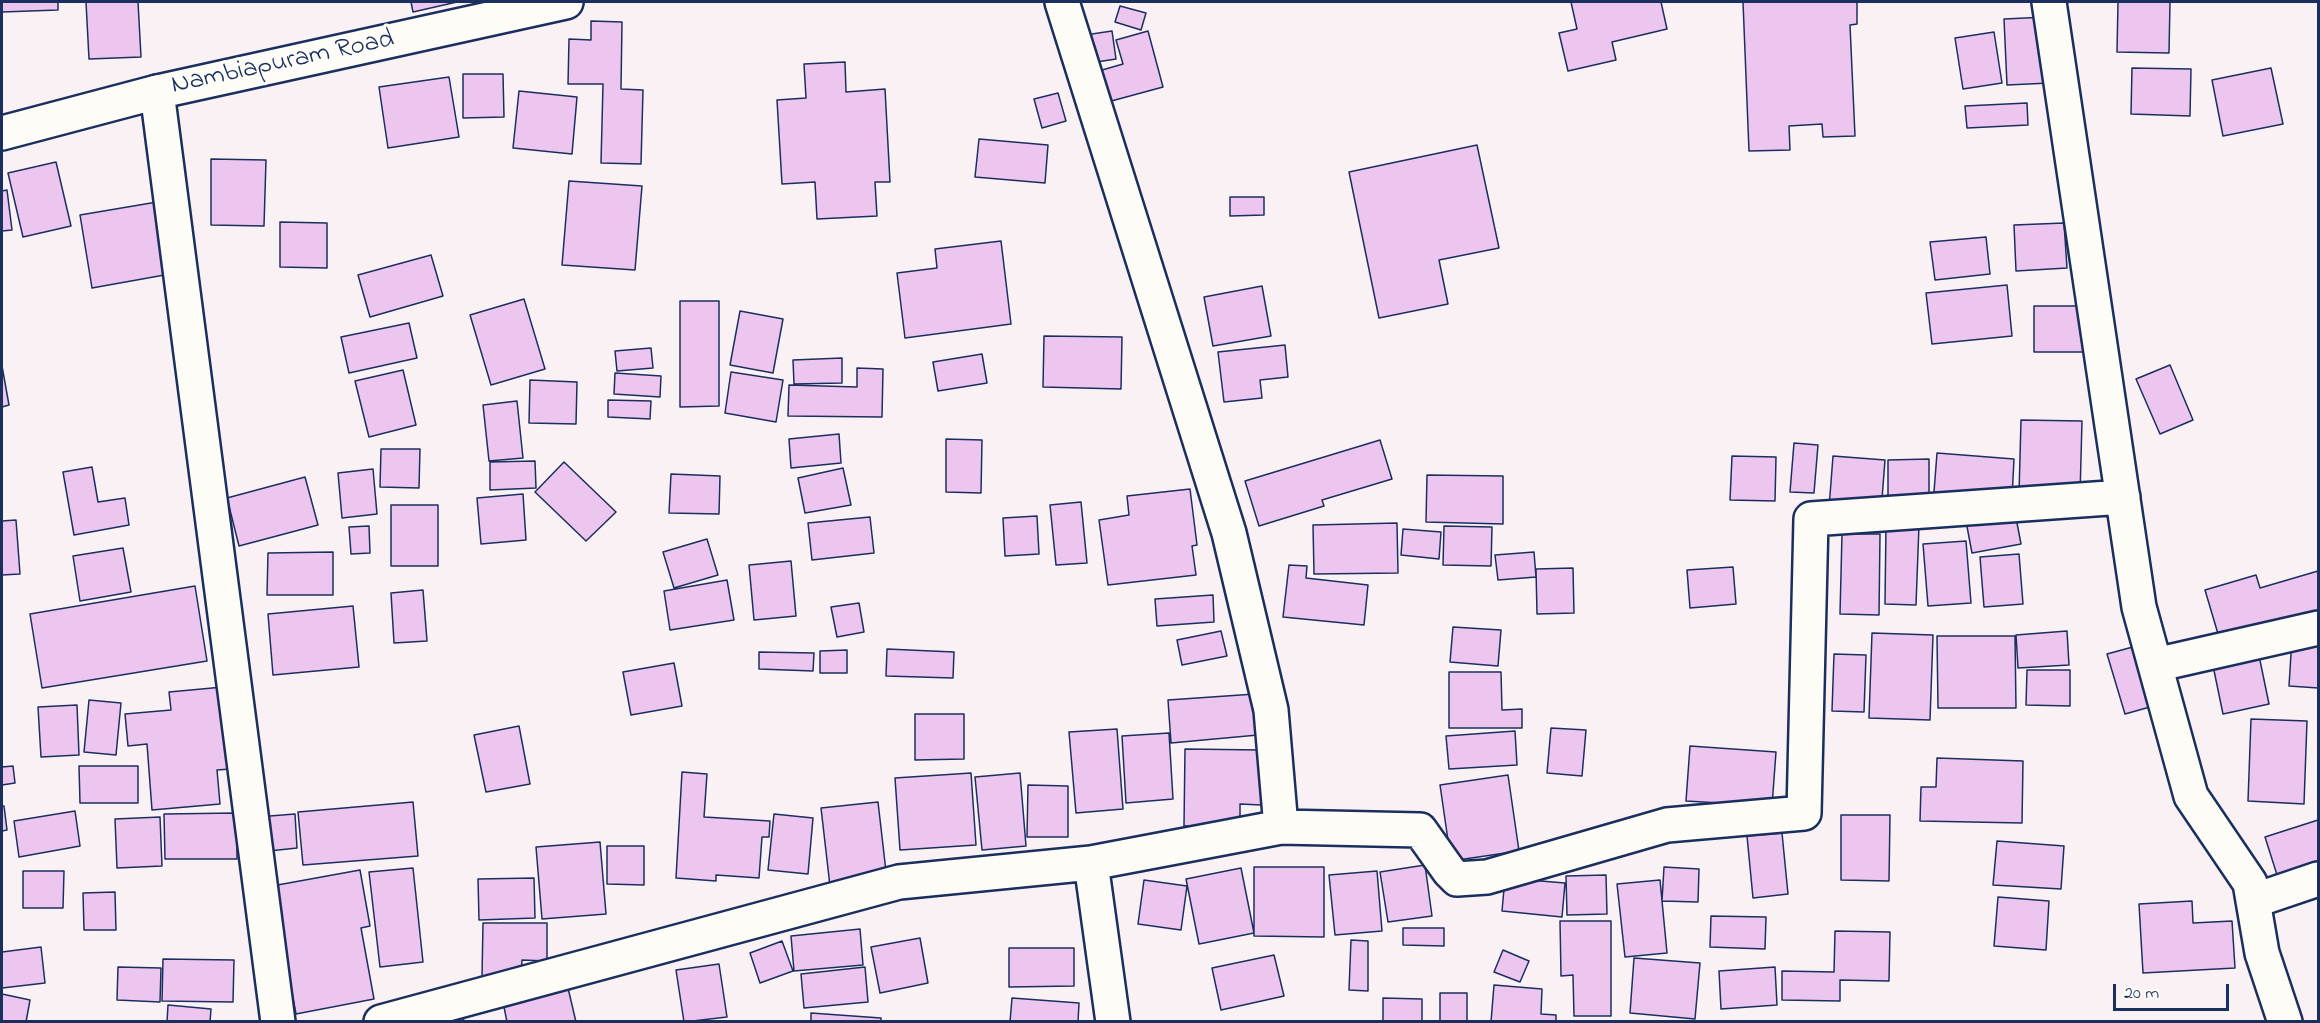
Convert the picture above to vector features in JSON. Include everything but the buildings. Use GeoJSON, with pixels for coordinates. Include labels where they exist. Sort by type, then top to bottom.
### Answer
{"type":"FeatureCollection","features":[{"type":"Feature","properties":{"kind":"street","name":"Nambiapuram Road"},"geometry":{"type":"LineString","coordinates":[[2,133],[157,92],[566,2]]}},
{"type":"Feature","properties":{"kind":"street"},"geometry":{"type":"LineString","coordinates":[[1062,2],[1229,534],[1271,710],[1281,827]]}},
{"type":"Feature","properties":{"kind":"street"},"geometry":{"type":"LineString","coordinates":[[2049,2],[2139,608],[2191,796],[2250,883],[2262,953],[2285,1022]]}},
{"type":"Feature","properties":{"kind":"street"},"geometry":{"type":"LineString","coordinates":[[157,92],[279,1022]]}},
{"type":"Feature","properties":{"kind":"street"},"geometry":{"type":"LineString","coordinates":[[381,1022],[899,882],[1091,863],[1281,827],[1420,830],[1457,879],[1487,877],[1667,825],[1804,813],[1810,519],[2123,497]]}},
{"type":"Feature","properties":{"kind":"street"},"geometry":{"type":"LineString","coordinates":[[2155,665],[2319,628]]}},
{"type":"Feature","properties":{"kind":"street"},"geometry":{"type":"LineString","coordinates":[[1091,863],[1113,1022]]}},
{"type":"Feature","properties":{"kind":"street"},"geometry":{"type":"LineString","coordinates":[[2253,901],[2319,879]]}}]}
